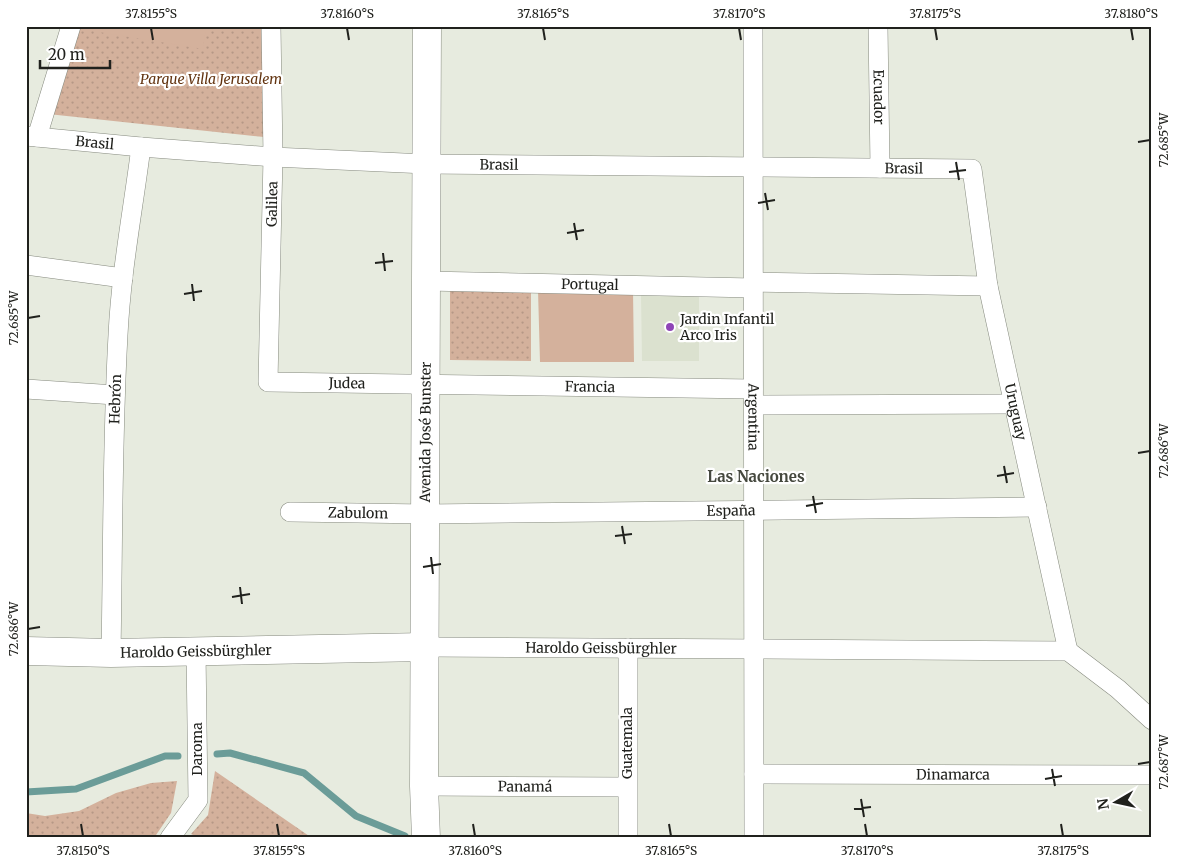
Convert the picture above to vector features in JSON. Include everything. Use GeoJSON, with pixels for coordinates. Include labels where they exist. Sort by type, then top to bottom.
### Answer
{"type":"FeatureCollection","features":[{"type":"Feature","properties":{"kind":"street"},"geometry":{"type":"LineString","coordinates":[[32,136],[71,26]]}},
{"type":"Feature","properties":{"kind":"street","name":"Galilea"},"geometry":{"type":"LineString","coordinates":[[268,382],[272,157],[271,26]]}},
{"type":"Feature","properties":{"kind":"street","name":"Avenida José Bunster"},"geometry":{"type":"LineString","coordinates":[[426,838],[424,786],[427,26]]}},
{"type":"Feature","properties":{"kind":"street","name":"Argentina"},"geometry":{"type":"LineString","coordinates":[[753,26],[754,838]]}},
{"type":"Feature","properties":{"kind":"street","name":"Ecuador"},"geometry":{"type":"LineString","coordinates":[[878,26],[880,168]]}},
{"type":"Feature","properties":{"kind":"street","name":"Brasil"},"geometry":{"type":"LineString","coordinates":[[32,136],[272,157],[426,164],[972,169]]}},
{"type":"Feature","properties":{"kind":"street","name":"Hebrón"},"geometry":{"type":"LineString","coordinates":[[111,653],[115,395],[118,333],[123,278],[141,147]]}},
{"type":"Feature","properties":{"kind":"street","name":"Uruguay"},"geometry":{"type":"LineString","coordinates":[[972,169],[988,286],[1068,651]]}},
{"type":"Feature","properties":{"kind":"street"},"geometry":{"type":"LineString","coordinates":[[26,265],[123,278]]}},
{"type":"Feature","properties":{"kind":"street","name":"Portugal"},"geometry":{"type":"LineString","coordinates":[[426,281],[988,286]]}},
{"type":"Feature","properties":{"kind":"street","name":"Judea"},"geometry":{"type":"LineString","coordinates":[[268,382],[426,385]]}},
{"type":"Feature","properties":{"kind":"street","name":"Francia"},"geometry":{"type":"LineString","coordinates":[[426,385],[1013,404]]}},
{"type":"Feature","properties":{"kind":"street"},"geometry":{"type":"LineString","coordinates":[[26,389],[115,395]]}},
{"type":"Feature","properties":{"kind":"street","name":"España"},"geometry":{"type":"LineString","coordinates":[[426,514],[1037,507]]}},
{"type":"Feature","properties":{"kind":"street","name":"Zabulom"},"geometry":{"type":"LineString","coordinates":[[290,512],[426,514]]}},
{"type":"Feature","properties":{"kind":"street","name":"Haroldo Geissbürghler"},"geometry":{"type":"LineString","coordinates":[[26,651],[111,653],[425,647],[1068,651]]}},
{"type":"Feature","properties":{"kind":"street","name":"Guatemala"},"geometry":{"type":"LineString","coordinates":[[628,648],[628,838]]}},
{"type":"Feature","properties":{"kind":"street","name":"Daroma"},"geometry":{"type":"LineString","coordinates":[[173,837],[198,800],[196,651]]}},
{"type":"Feature","properties":{"kind":"street"},"geometry":{"type":"LineString","coordinates":[[1068,651],[1118,689],[1152,720]]}},
{"type":"Feature","properties":{"kind":"street","name":"Dinamarca"},"geometry":{"type":"LineString","coordinates":[[754,774],[1152,775]]}},
{"type":"Feature","properties":{"kind":"street","name":"Panamá"},"geometry":{"type":"LineString","coordinates":[[424,786],[627,787]]}},
{"type":"Feature","properties":{"kind":"shaded area","name":"Jardin Infantil Arco Iris"},"geometry":{"type":"Polygon","coordinates":[[[641,293],[699,294],[699,361],[642,361],[641,293]]]}},
{"type":"Feature","properties":{"kind":"green space","name":"Parque Villa Jerusalem"},"geometry":{"type":"Polygon","coordinates":[[[75,26],[263,26],[264,137],[48,114],[75,26]]]}},
{"type":"Feature","properties":{"kind":"green space"},"geometry":{"type":"Polygon","coordinates":[[[100,26],[206,26],[203,49],[99,32],[100,26]]]}},
{"type":"Feature","properties":{"kind":"green space"},"geometry":{"type":"Polygon","coordinates":[[[450,288],[531,290],[531,361],[450,360],[450,288]]]}},
{"type":"Feature","properties":{"kind":"green space"},"geometry":{"type":"Polygon","coordinates":[[[538,290],[633,291],[634,362],[540,362],[538,290]]]}},
{"type":"Feature","properties":{"kind":"green space"},"geometry":{"type":"Polygon","coordinates":[[[215,771],[312,838],[199,838],[191,834],[208,815],[215,771]]]}},
{"type":"Feature","properties":{"kind":"green space"},"geometry":{"type":"Polygon","coordinates":[[[177,781],[171,813],[154,838],[26,838],[26,813],[45,816],[79,811],[116,793],[151,783],[177,781]]]}},
{"type":"Feature","properties":{"kind":"waterway"},"geometry":{"type":"LineString","coordinates":[[217,754],[230,753],[304,773],[356,816],[405,836]]}},
{"type":"Feature","properties":{"kind":"waterway"},"geometry":{"type":"LineString","coordinates":[[26,792],[76,789],[165,756],[178,756]]}},
{"type":"Feature","properties":{"kind":"place","name":"Jardin Infantil Arco Iris"},"geometry":{"type":"Point","coordinates":[670,327]}},
{"type":"Feature","properties":{"kind":"district","name":"Las Naciones"},"geometry":{"type":"Point","coordinates":[756,477]}}]}
